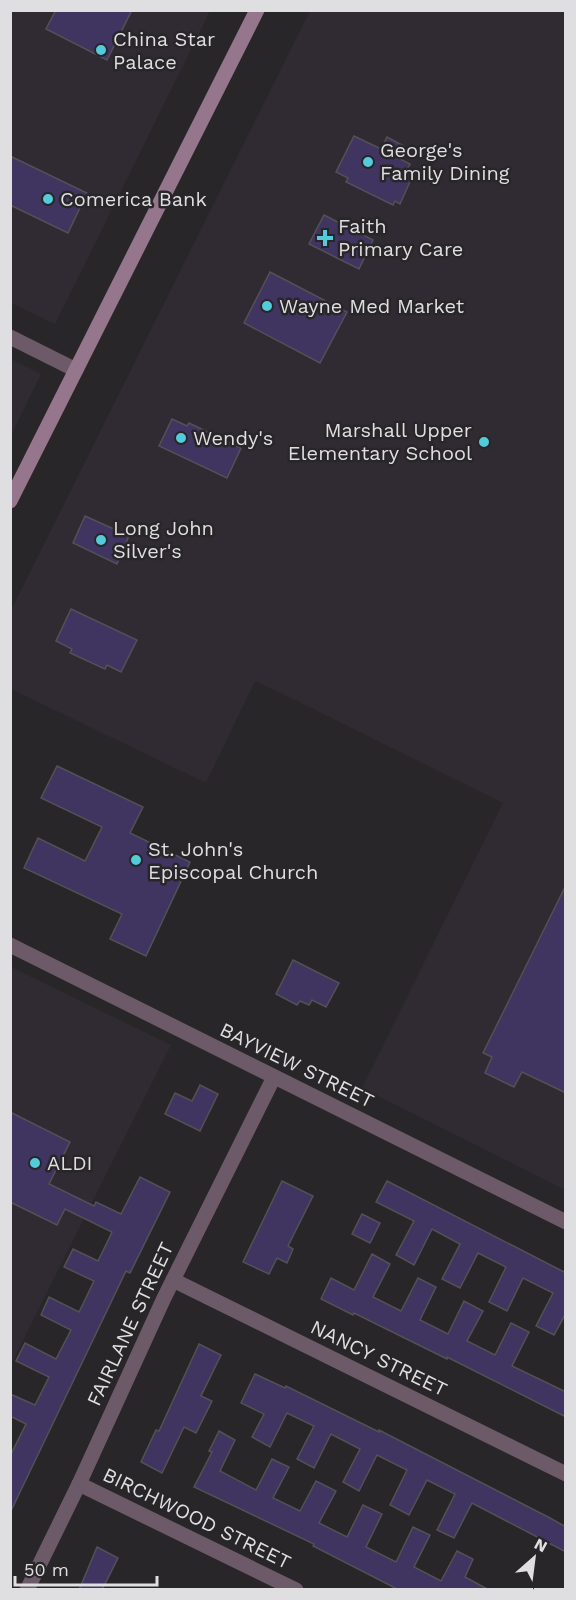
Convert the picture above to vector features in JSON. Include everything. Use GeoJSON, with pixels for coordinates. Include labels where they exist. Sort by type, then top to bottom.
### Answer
{"type":"FeatureCollection","features":[{"type":"Feature","properties":{"kind":"main road"},"geometry":{"type":"LineString","coordinates":[[10,501],[258,10]]}},
{"type":"Feature","properties":{"kind":"street"},"geometry":{"type":"LineString","coordinates":[[10,337],[76,370]]}},
{"type":"Feature","properties":{"kind":"street","name":"BAYVIEW STREET"},"geometry":{"type":"LineString","coordinates":[[10,945],[566,1222]]}},
{"type":"Feature","properties":{"kind":"street","name":"FAIRLANE STREET"},"geometry":{"type":"LineString","coordinates":[[27,1590],[79,1484],[173,1280],[274,1077]]}},
{"type":"Feature","properties":{"kind":"street","name":"NANCY STREET"},"geometry":{"type":"LineString","coordinates":[[173,1280],[566,1474]]}},
{"type":"Feature","properties":{"kind":"street","name":"BIRCHWOOD STREET"},"geometry":{"type":"LineString","coordinates":[[79,1484],[296,1590]]}},
{"type":"Feature","properties":{"kind":"shaded area"},"geometry":{"type":"Polygon","coordinates":[[[10,11],[210,11],[55,324],[11,303],[10,11]]]}},
{"type":"Feature","properties":{"kind":"shaded area"},"geometry":{"type":"Polygon","coordinates":[[[310,11],[565,11],[565,1190],[362,1088],[503,803],[255,681],[206,783],[11,689],[10,612],[310,11]]]}},
{"type":"Feature","properties":{"kind":"shaded area"},"geometry":{"type":"Polygon","coordinates":[[[11,359],[41,374],[11,435],[11,359]]]}},
{"type":"Feature","properties":{"kind":"shaded area"},"geometry":{"type":"Polygon","coordinates":[[[11,967],[171,1045],[11,1364],[11,967]]]}},
{"type":"Feature","properties":{"kind":"building"},"geometry":{"type":"Polygon","coordinates":[[[56,10],[132,10],[107,60],[46,29],[56,10]]]}},
{"type":"Feature","properties":{"kind":"building"},"geometry":{"type":"Polygon","coordinates":[[[354,136],[381,149],[387,137],[404,146],[398,158],[410,164],[407,170],[414,173],[400,204],[395,201],[393,205],[346,182],[348,178],[336,172],[354,136]]]}},
{"type":"Feature","properties":{"kind":"building","name":"Comerica Bank"},"geometry":{"type":"Polygon","coordinates":[[[10,156],[87,193],[68,233],[10,205],[10,156]]]}},
{"type":"Feature","properties":{"kind":"building"},"geometry":{"type":"Polygon","coordinates":[[[324,215],[373,240],[359,269],[309,244],[324,215]]]}},
{"type":"Feature","properties":{"kind":"building"},"geometry":{"type":"Polygon","coordinates":[[[270,272],[347,312],[320,363],[244,323],[270,272]]]}},
{"type":"Feature","properties":{"kind":"building"},"geometry":{"type":"Polygon","coordinates":[[[172,419],[187,426],[189,423],[241,448],[227,478],[159,446],[172,419]]]}},
{"type":"Feature","properties":{"kind":"building","name":"Long John Silver's"},"geometry":{"type":"Polygon","coordinates":[[[85,516],[129,536],[117,564],[73,543],[85,516]]]}},
{"type":"Feature","properties":{"kind":"building"},"geometry":{"type":"Polygon","coordinates":[[[71,609],[137,640],[121,672],[107,665],[105,669],[70,653],[72,649],[56,641],[71,609]]]}},
{"type":"Feature","properties":{"kind":"building","name":"St. John's Episcopal Church"},"geometry":{"type":"Polygon","coordinates":[[[57,766],[143,807],[130,833],[190,862],[146,956],[110,939],[122,914],[24,868],[38,838],[85,861],[102,827],[41,798],[57,766]]]}},
{"type":"Feature","properties":{"kind":"building"},"geometry":{"type":"Polygon","coordinates":[[[566,885],[566,1093],[522,1072],[514,1087],[485,1073],[492,1057],[483,1053],[566,885]]]}},
{"type":"Feature","properties":{"kind":"building"},"geometry":{"type":"Polygon","coordinates":[[[293,960],[339,983],[326,1007],[312,1000],[309,1005],[300,1001],[297,1005],[276,994],[293,960]]]}},
{"type":"Feature","properties":{"kind":"building"},"geometry":{"type":"Polygon","coordinates":[[[200,1085],[218,1094],[200,1131],[165,1114],[175,1093],[192,1101],[200,1085]]]}},
{"type":"Feature","properties":{"kind":"building"},"geometry":{"type":"Polygon","coordinates":[[[10,1112],[70,1142],[49,1184],[94,1206],[96,1202],[121,1214],[140,1177],[170,1192],[130,1273],[126,1271],[10,1513],[10,1456],[26,1424],[10,1416],[10,1394],[35,1405],[49,1377],[16,1361],[25,1343],[56,1359],[71,1330],[41,1315],[49,1297],[79,1312],[94,1281],[64,1267],[73,1249],[98,1261],[112,1232],[65,1209],[57,1225],[10,1202],[10,1112]]]}},
{"type":"Feature","properties":{"kind":"building"},"geometry":{"type":"Polygon","coordinates":[[[282,1181],[313,1196],[288,1246],[293,1249],[287,1263],[277,1258],[269,1274],[243,1262],[282,1181]]]}},
{"type":"Feature","properties":{"kind":"building"},"geometry":{"type":"Polygon","coordinates":[[[387,1181],[564,1272],[566,1268],[566,1313],[554,1335],[536,1326],[553,1293],[523,1278],[507,1311],[489,1302],[506,1267],[478,1253],[460,1288],[442,1279],[460,1244],[432,1229],[414,1265],[396,1255],[414,1221],[376,1202],[387,1181]]]}},
{"type":"Feature","properties":{"kind":"building"},"geometry":{"type":"Polygon","coordinates":[[[362,1214],[380,1223],[370,1243],[352,1234],[362,1214]]]}},
{"type":"Feature","properties":{"kind":"building"},"geometry":{"type":"Polygon","coordinates":[[[372,1254],[390,1264],[373,1297],[401,1311],[418,1278],[436,1287],[420,1320],[448,1334],[464,1301],[483,1311],[467,1341],[495,1355],[511,1323],[529,1332],[512,1366],[566,1392],[566,1417],[447,1357],[447,1359],[321,1299],[331,1278],[354,1290],[372,1254]]]}},
{"type":"Feature","properties":{"kind":"building"},"geometry":{"type":"Polygon","coordinates":[[[199,1344],[221,1355],[201,1396],[212,1401],[196,1433],[184,1427],[162,1473],[141,1462],[156,1430],[159,1431],[199,1344]]]}},
{"type":"Feature","properties":{"kind":"building"},"geometry":{"type":"Polygon","coordinates":[[[255,1374],[285,1388],[286,1386],[379,1432],[379,1430],[566,1527],[566,1552],[472,1503],[454,1538],[437,1530],[455,1494],[427,1480],[409,1515],[390,1505],[407,1470],[377,1455],[359,1491],[343,1482],[360,1449],[331,1434],[314,1468],[297,1459],[314,1426],[287,1413],[270,1447],[252,1437],[264,1414],[241,1403],[255,1374]]]}},
{"type":"Feature","properties":{"kind":"building"},"geometry":{"type":"Polygon","coordinates":[[[219,1431],[235,1440],[220,1471],[256,1490],[272,1459],[289,1467],[273,1498],[300,1511],[316,1481],[336,1491],[319,1523],[347,1537],[363,1505],[382,1514],[366,1547],[396,1562],[413,1527],[430,1535],[414,1567],[441,1581],[457,1551],[473,1559],[465,1577],[489,1590],[399,1590],[313,1546],[314,1544],[194,1487],[212,1452],[209,1451],[219,1431]]]}},
{"type":"Feature","properties":{"kind":"building"},"geometry":{"type":"Polygon","coordinates":[[[97,1547],[118,1558],[102,1590],[79,1590],[97,1547]]]}},
{"type":"Feature","properties":{"kind":"place","name":"China Star Palace"},"geometry":{"type":"Point","coordinates":[101,50]}},
{"type":"Feature","properties":{"kind":"place","name":"George's Family Dining"},"geometry":{"type":"Point","coordinates":[368,162]}},
{"type":"Feature","properties":{"kind":"place","name":"Comerica Bank"},"geometry":{"type":"Point","coordinates":[48,199]}},
{"type":"Feature","properties":{"kind":"place","name":"Faith Primary Care"},"geometry":{"type":"Point","coordinates":[325,238]}},
{"type":"Feature","properties":{"kind":"place","name":"Wayne Med Market"},"geometry":{"type":"Point","coordinates":[267,306]}},
{"type":"Feature","properties":{"kind":"place","name":"Wendy's"},"geometry":{"type":"Point","coordinates":[181,438]}},
{"type":"Feature","properties":{"kind":"place","name":"Marshall Upper Elementary School"},"geometry":{"type":"Point","coordinates":[484,442]}},
{"type":"Feature","properties":{"kind":"place","name":"Long John Silver's"},"geometry":{"type":"Point","coordinates":[101,540]}},
{"type":"Feature","properties":{"kind":"place","name":"St. John's Episcopal Church"},"geometry":{"type":"Point","coordinates":[136,860]}},
{"type":"Feature","properties":{"kind":"place","name":"ALDI"},"geometry":{"type":"Point","coordinates":[35,1163]}}]}
